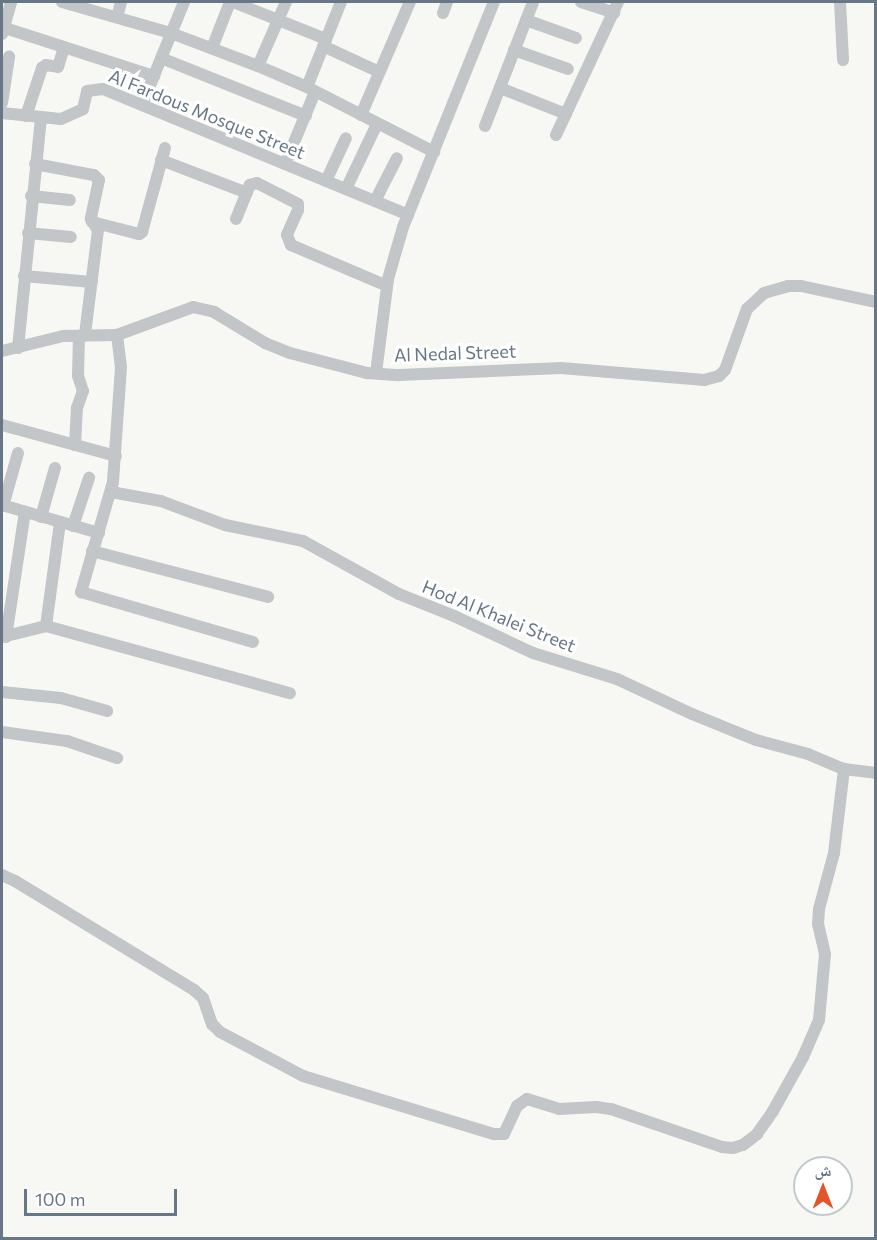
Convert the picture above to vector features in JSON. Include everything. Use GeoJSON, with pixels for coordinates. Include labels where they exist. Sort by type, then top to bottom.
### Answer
{"type":"FeatureCollection","features":[{"type":"Feature","properties":{"kind":"street"},"geometry":{"type":"LineString","coordinates":[[12,2],[2,30],[154,76]]}},
{"type":"Feature","properties":{"kind":"street"},"geometry":{"type":"LineString","coordinates":[[62,2],[76,3],[171,33],[258,66],[311,89],[434,152]]}},
{"type":"Feature","properties":{"kind":"street"},"geometry":{"type":"LineString","coordinates":[[117,17],[121,2]]}},
{"type":"Feature","properties":{"kind":"street"},"geometry":{"type":"LineString","coordinates":[[142,105],[184,2]]}},
{"type":"Feature","properties":{"kind":"street"},"geometry":{"type":"LineString","coordinates":[[212,48],[231,2],[278,19],[375,70]]}},
{"type":"Feature","properties":{"kind":"street"},"geometry":{"type":"LineString","coordinates":[[258,66],[286,2]]}},
{"type":"Feature","properties":{"kind":"street"},"geometry":{"type":"LineString","coordinates":[[285,164],[306,116],[311,89],[325,42],[341,2]]}},
{"type":"Feature","properties":{"kind":"street"},"geometry":{"type":"LineString","coordinates":[[361,115],[410,2]]}},
{"type":"Feature","properties":{"kind":"street"},"geometry":{"type":"LineString","coordinates":[[376,373],[387,286],[408,215],[494,2]]}},
{"type":"Feature","properties":{"kind":"street"},"geometry":{"type":"LineString","coordinates":[[485,126],[533,2]]}},
{"type":"Feature","properties":{"kind":"street"},"geometry":{"type":"LineString","coordinates":[[556,135],[616,7],[581,2]]}},
{"type":"Feature","properties":{"kind":"street"},"geometry":{"type":"LineString","coordinates":[[840,2],[843,60]]}},
{"type":"Feature","properties":{"kind":"street"},"geometry":{"type":"LineString","coordinates":[[526,20],[576,38]]}},
{"type":"Feature","properties":{"kind":"street"},"geometry":{"type":"LineString","coordinates":[[26,116],[41,70],[46,65],[58,67],[64,47]]}},
{"type":"Feature","properties":{"kind":"street"},"geometry":{"type":"LineString","coordinates":[[514,50],[568,69]]}},
{"type":"Feature","properties":{"kind":"street"},"geometry":{"type":"LineString","coordinates":[[2,103],[9,57]]}},
{"type":"Feature","properties":{"kind":"street"},"geometry":{"type":"LineString","coordinates":[[160,58],[306,116]]}},
{"type":"Feature","properties":{"kind":"street","name":"Al Fardous Mosque Street"},"geometry":{"type":"LineString","coordinates":[[2,113],[61,119],[73,116],[83,109],[87,91],[98,88],[408,215]]}},
{"type":"Feature","properties":{"kind":"street"},"geometry":{"type":"LineString","coordinates":[[500,88],[566,114]]}},
{"type":"Feature","properties":{"kind":"street"},"geometry":{"type":"LineString","coordinates":[[18,348],[31,196],[41,118]]}},
{"type":"Feature","properties":{"kind":"street"},"geometry":{"type":"LineString","coordinates":[[346,189],[377,124]]}},
{"type":"Feature","properties":{"kind":"street"},"geometry":{"type":"LineString","coordinates":[[326,181],[346,138]]}},
{"type":"Feature","properties":{"kind":"street"},"geometry":{"type":"LineString","coordinates":[[92,222],[139,234],[142,232],[163,154],[247,194]]}},
{"type":"Feature","properties":{"kind":"street"},"geometry":{"type":"LineString","coordinates":[[375,201],[397,158]]}},
{"type":"Feature","properties":{"kind":"street"},"geometry":{"type":"LineString","coordinates":[[35,164],[96,176],[99,183],[92,222],[98,230],[92,282],[82,335],[78,376],[83,391],[76,408],[75,445]]}},
{"type":"Feature","properties":{"kind":"street"},"geometry":{"type":"LineString","coordinates":[[237,219],[250,185],[255,182],[297,203],[298,210],[287,235],[289,243],[387,286]]}},
{"type":"Feature","properties":{"kind":"street"},"geometry":{"type":"LineString","coordinates":[[31,196],[70,200]]}},
{"type":"Feature","properties":{"kind":"street"},"geometry":{"type":"LineString","coordinates":[[28,233],[71,237]]}},
{"type":"Feature","properties":{"kind":"street"},"geometry":{"type":"LineString","coordinates":[[24,276],[92,282]]}},
{"type":"Feature","properties":{"kind":"street","name":"Al Nedal Street"},"geometry":{"type":"LineString","coordinates":[[2,351],[40,340],[82,335],[117,335],[182,309],[204,308],[265,343],[290,353],[376,373],[561,368],[704,380],[719,375],[725,370],[747,309],[764,293],[788,285],[801,286],[876,302]]}},
{"type":"Feature","properties":{"kind":"street"},"geometry":{"type":"LineString","coordinates":[[117,335],[122,367],[116,456],[111,492],[80,588],[83,593],[253,642]]}},
{"type":"Feature","properties":{"kind":"street"},"geometry":{"type":"LineString","coordinates":[[2,425],[116,456]]}},
{"type":"Feature","properties":{"kind":"street"},"geometry":{"type":"LineString","coordinates":[[18,453],[2,506],[99,533]]}},
{"type":"Feature","properties":{"kind":"street"},"geometry":{"type":"LineString","coordinates":[[41,517],[55,468]]}},
{"type":"Feature","properties":{"kind":"street"},"geometry":{"type":"LineString","coordinates":[[74,526],[89,478]]}},
{"type":"Feature","properties":{"kind":"street","name":"Hod Al Khalei Street"},"geometry":{"type":"LineString","coordinates":[[111,492],[161,501],[225,525],[303,541],[411,600],[454,616],[533,653],[617,679],[701,718],[844,769],[876,773]]}},
{"type":"Feature","properties":{"kind":"street"},"geometry":{"type":"LineString","coordinates":[[25,512],[4,637],[46,626],[290,693]]}},
{"type":"Feature","properties":{"kind":"street"},"geometry":{"type":"LineString","coordinates":[[46,626],[60,522]]}},
{"type":"Feature","properties":{"kind":"street"},"geometry":{"type":"LineString","coordinates":[[92,551],[268,597]]}},
{"type":"Feature","properties":{"kind":"street"},"geometry":{"type":"LineString","coordinates":[[2,692],[61,699],[107,711]]}},
{"type":"Feature","properties":{"kind":"street"},"geometry":{"type":"LineString","coordinates":[[2,732],[59,739],[117,758]]}},
{"type":"Feature","properties":{"kind":"street"},"geometry":{"type":"LineString","coordinates":[[2,876],[15,880],[194,990],[202,998],[212,1024],[220,1032],[303,1076],[494,1134],[504,1134],[517,1106],[527,1099],[559,1109],[596,1107],[611,1109],[722,1147],[733,1148],[743,1145],[757,1134],[773,1111],[803,1057],[819,1020],[825,954],[818,924],[819,909],[834,853],[844,769]]}}]}
